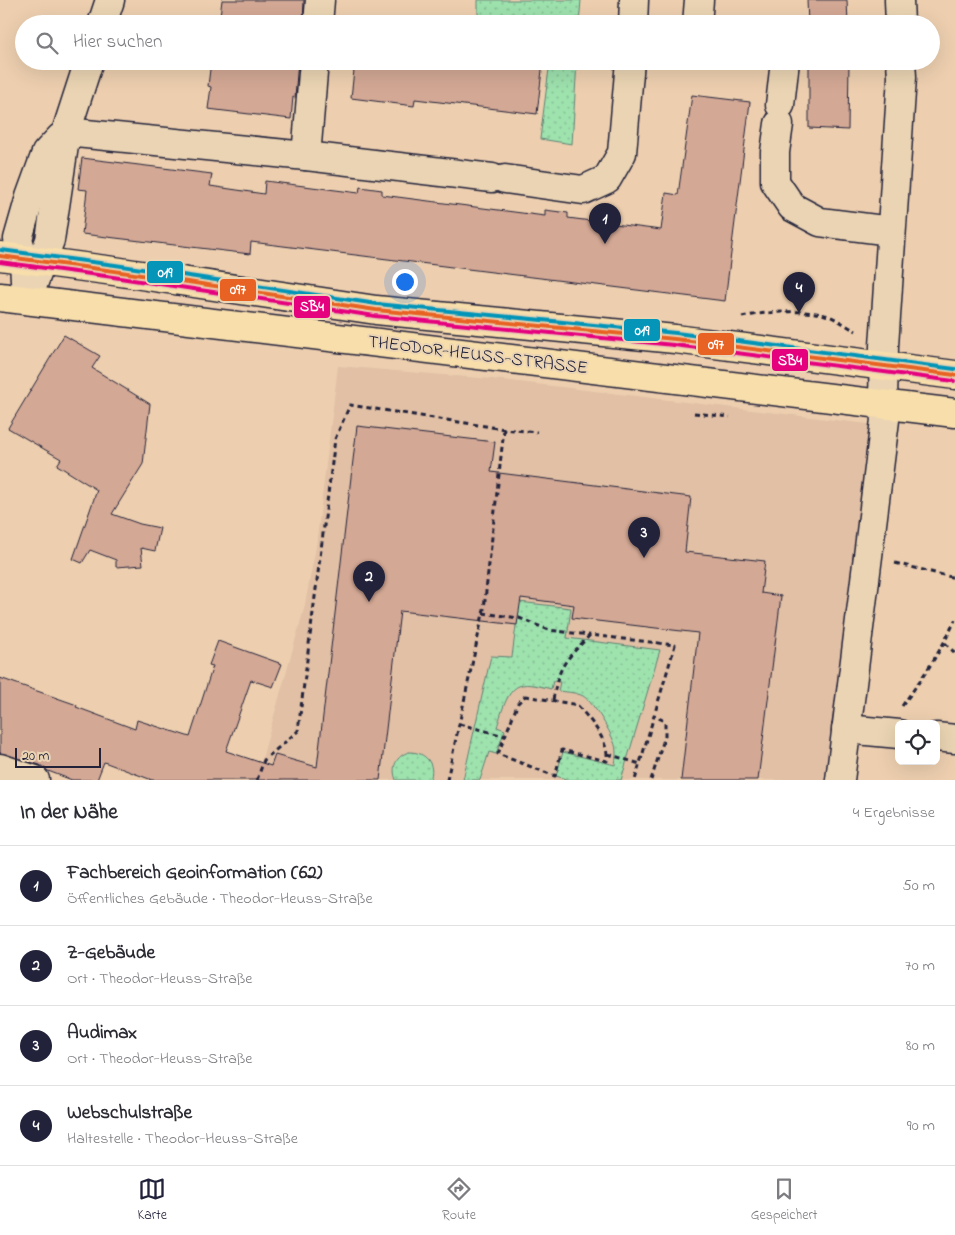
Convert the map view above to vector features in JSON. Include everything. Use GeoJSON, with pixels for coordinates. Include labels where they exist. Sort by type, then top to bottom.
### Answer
{"type":"FeatureCollection","features":[{"type":"Feature","properties":{"kind":"main road","name":"THEODOR-HEUSS-STRASSE"},"geometry":{"type":"LineString","coordinates":[[22,259],[376,310],[675,339],[955,376]]}},
{"type":"Feature","properties":{"kind":"main road","name":"THEODOR-HEUSS-STRASSE"},"geometry":{"type":"LineString","coordinates":[[0,297],[884,412],[955,412]]}},
{"type":"Feature","properties":{"kind":"street"},"geometry":{"type":"LineString","coordinates":[[105,15],[110,0]]}},
{"type":"Feature","properties":{"kind":"street"},"geometry":{"type":"LineString","coordinates":[[319,15],[320,0]]}},
{"type":"Feature","properties":{"kind":"street"},"geometry":{"type":"LineString","coordinates":[[633,15],[634,0]]}},
{"type":"Feature","properties":{"kind":"street"},"geometry":{"type":"LineString","coordinates":[[698,15],[699,0]]}},
{"type":"Feature","properties":{"kind":"street"},"geometry":{"type":"LineString","coordinates":[[899,0],[900,15]]}},
{"type":"Feature","properties":{"kind":"street"},"geometry":{"type":"LineString","coordinates":[[27,300],[22,259],[50,240],[66,132],[87,70]]}},
{"type":"Feature","properties":{"kind":"street"},"geometry":{"type":"LineString","coordinates":[[306,156],[313,70]]}},
{"type":"Feature","properties":{"kind":"street"},"geometry":{"type":"LineString","coordinates":[[66,132],[306,156],[583,190],[607,179],[622,153],[629,70]]}},
{"type":"Feature","properties":{"kind":"street"},"geometry":{"type":"LineString","coordinates":[[784,70],[775,152],[775,182],[792,207],[820,222],[891,231]]}},
{"type":"Feature","properties":{"kind":"street"},"geometry":{"type":"LineString","coordinates":[[840,780],[884,412],[883,367],[902,70]]}},
{"type":"Feature","properties":{"kind":"street"},"geometry":{"type":"LineString","coordinates":[[846,729],[890,733]]}},
{"type":"Feature","properties":{"kind":"street"},"geometry":{"type":"LineString","coordinates":[[940,737],[955,739]]}},
{"type":"Feature","properties":{"kind":"street"},"geometry":{"type":"LineString","coordinates":[[0,768],[35,780]]}},
{"type":"Feature","properties":{"kind":"path"},"geometry":{"type":"LineString","coordinates":[[257,780],[264,760],[298,731],[335,439],[350,405],[504,429],[537,432]]}},
{"type":"Feature","properties":{"kind":"path"},"geometry":{"type":"LineString","coordinates":[[447,780],[483,613],[504,429]]}},
{"type":"Feature","properties":{"kind":"path"},"geometry":{"type":"LineString","coordinates":[[867,557],[955,578]]}},
{"type":"Feature","properties":{"kind":"path"},"geometry":{"type":"LineString","coordinates":[[483,613],[519,618],[549,630],[675,645],[635,780]]}},
{"type":"Feature","properties":{"kind":"path"},"geometry":{"type":"LineString","coordinates":[[890,733],[945,643],[955,620]]}},
{"type":"Feature","properties":{"kind":"path"},"geometry":{"type":"LineString","coordinates":[[553,700],[556,681],[563,664],[590,635]]}},
{"type":"Feature","properties":{"kind":"path"},"geometry":{"type":"LineString","coordinates":[[945,643],[955,653]]}},
{"type":"Feature","properties":{"kind":"path"},"geometry":{"type":"LineString","coordinates":[[530,696],[578,706],[601,736],[607,748],[607,762],[562,750],[555,776],[498,754],[505,736],[518,703],[522,698],[530,696]]}},
{"type":"Feature","properties":{"kind":"path"},"geometry":{"type":"LineString","coordinates":[[652,780],[665,736],[665,721],[654,716]]}},
{"type":"Feature","properties":{"kind":"path"},"geometry":{"type":"LineString","coordinates":[[459,724],[505,736]]}},
{"type":"Feature","properties":{"kind":"path"},"geometry":{"type":"LineString","coordinates":[[608,754],[640,764]]}},
{"type":"Feature","properties":{"kind":"shaded area"},"geometry":{"type":"Polygon","coordinates":[[[338,366],[503,380],[868,424],[890,442],[851,780],[256,780],[304,609],[316,547],[338,366]]]}},
{"type":"Feature","properties":{"kind":"green space"},"geometry":{"type":"Polygon","coordinates":[[[478,0],[581,0],[580,15],[478,15],[478,0]]]}},
{"type":"Feature","properties":{"kind":"green space"},"geometry":{"type":"Polygon","coordinates":[[[549,70],[576,70],[572,144],[540,139],[549,70]]]}},
{"type":"Feature","properties":{"kind":"green space"},"geometry":{"type":"Polygon","coordinates":[[[519,602],[571,608],[567,638],[660,650],[621,780],[569,780],[556,776],[563,752],[615,765],[616,754],[615,745],[609,731],[590,702],[578,694],[558,691],[560,682],[553,681],[551,689],[527,684],[514,689],[507,698],[497,727],[505,730],[496,754],[489,752],[480,780],[463,780],[491,656],[512,657],[519,602]]]}},
{"type":"Feature","properties":{"kind":"green space"},"geometry":{"type":"Polygon","coordinates":[[[409,752],[420,754],[428,760],[432,769],[430,780],[396,780],[394,766],[401,756],[409,752]]]}},
{"type":"Feature","properties":{"kind":"building"},"geometry":{"type":"Polygon","coordinates":[[[222,0],[304,0],[303,15],[220,15],[222,0]]]}},
{"type":"Feature","properties":{"kind":"building"},"geometry":{"type":"Polygon","coordinates":[[[807,0],[847,0],[848,15],[808,15],[807,0]]]}},
{"type":"Feature","properties":{"kind":"building"},"geometry":{"type":"Polygon","coordinates":[[[210,70],[297,70],[291,119],[208,109],[211,87],[208,86],[210,70]]]}},
{"type":"Feature","properties":{"kind":"building"},"geometry":{"type":"Polygon","coordinates":[[[354,70],[542,70],[537,114],[415,99],[414,106],[351,98],[354,70]]]}},
{"type":"Feature","properties":{"kind":"building"},"geometry":{"type":"Polygon","coordinates":[[[809,70],[849,70],[848,130],[809,128],[809,70]]]}},
{"type":"Feature","properties":{"kind":"building"},"geometry":{"type":"Polygon","coordinates":[[[692,95],[750,102],[725,301],[251,242],[250,254],[82,234],[87,190],[78,189],[82,158],[212,174],[210,186],[264,194],[265,181],[359,193],[360,187],[382,190],[382,195],[545,216],[545,210],[568,213],[568,218],[661,230],[666,193],[678,195],[692,95]]]}},
{"type":"Feature","properties":{"kind":"building"},"geometry":{"type":"Polygon","coordinates":[[[64,335],[100,356],[92,368],[150,404],[143,464],[112,514],[140,524],[160,528],[155,551],[141,548],[143,565],[116,567],[116,560],[90,550],[82,563],[73,559],[97,490],[57,465],[61,459],[8,428],[64,335]]]}},
{"type":"Feature","properties":{"kind":"building"},"geometry":{"type":"Polygon","coordinates":[[[357,426],[495,442],[491,472],[691,497],[685,552],[765,561],[761,593],[781,596],[758,780],[681,780],[698,633],[572,618],[574,605],[521,598],[517,625],[400,611],[380,780],[152,780],[104,762],[97,780],[72,780],[48,771],[40,765],[0,753],[0,678],[77,705],[76,707],[135,729],[137,720],[190,737],[213,666],[209,665],[218,641],[282,664],[273,687],[251,680],[226,751],[271,766],[275,755],[317,767],[357,426]]]}},
{"type":"Feature","properties":{"kind":"transit line","name":"019"},"geometry":{"type":"LineString","coordinates":[[1,250],[377,304],[676,333],[955,369]]}},
{"type":"Feature","properties":{"kind":"transit line","name":"097"},"geometry":{"type":"LineString","coordinates":[[0,256],[376,310],[675,339],[955,375]]}},
{"type":"Feature","properties":{"kind":"transit line","name":"SB4"},"geometry":{"type":"LineString","coordinates":[[0,262],[375,316],[674,345],[954,381]]}},
{"type":"Feature","properties":{"kind":"place","name":"Fachbereich Geoinformation (62)"},"geometry":{"type":"Point","coordinates":[605,244]}},
{"type":"Feature","properties":{"kind":"place","name":"Webschulstraße"},"geometry":{"type":"Point","coordinates":[799,313]}},
{"type":"Feature","properties":{"kind":"place","name":"Audimax"},"geometry":{"type":"Point","coordinates":[644,558]}},
{"type":"Feature","properties":{"kind":"place","name":"Z-Gebäude"},"geometry":{"type":"Point","coordinates":[369,602]}}]}
